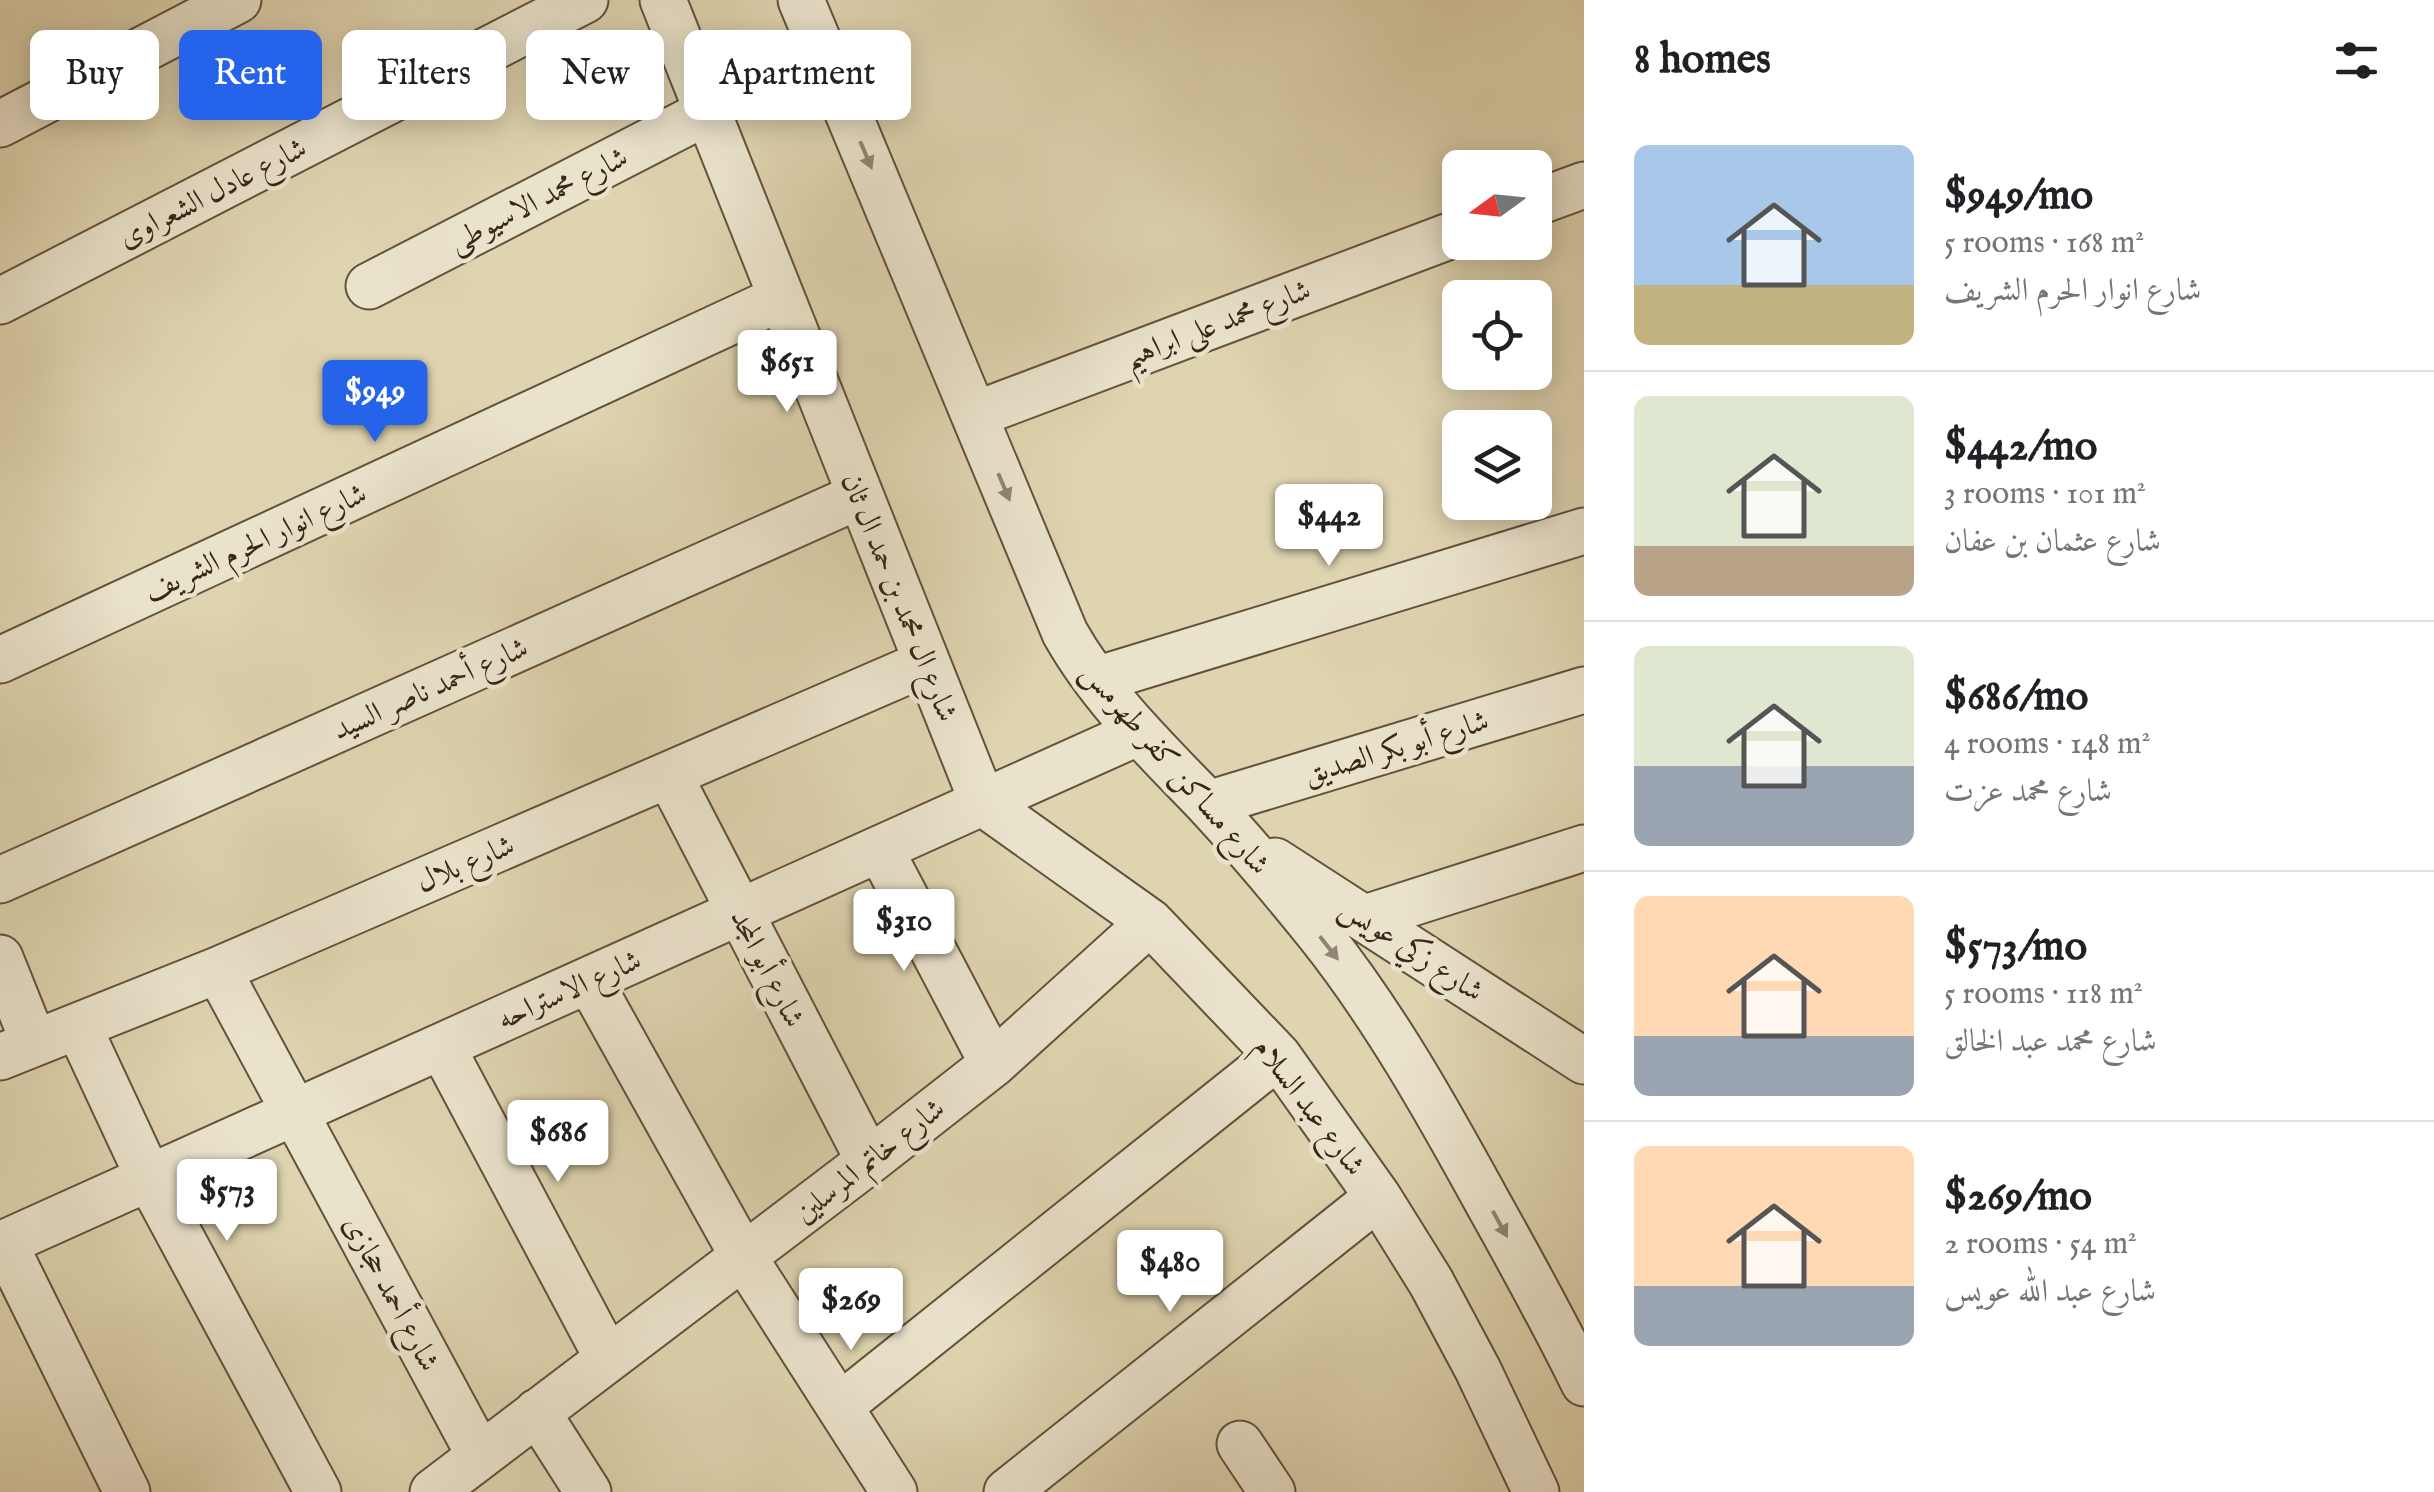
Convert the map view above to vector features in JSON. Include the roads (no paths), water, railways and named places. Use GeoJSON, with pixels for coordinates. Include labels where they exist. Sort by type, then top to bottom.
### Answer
{"type":"FeatureCollection","features":[{"type":"Feature","properties":{"kind":"street"},"geometry":{"type":"LineString","coordinates":[[0,124],[238,0]]}},
{"type":"Feature","properties":{"kind":"street","name":"شارع عادل الشعراوى"},"geometry":{"type":"LineString","coordinates":[[0,301],[585,0]]}},
{"type":"Feature","properties":{"kind":"street","name":"شارع ال محمد بن حمد ال ثان"},"geometry":{"type":"LineString","coordinates":[[663,0],[684,53]]}},
{"type":"Feature","properties":{"kind":"street","name":"شارع مساكن كفر طهرمس"},"geometry":{"type":"LineString","coordinates":[[802,0],[1078,657],[1138,732],[1208,804],[1319,934],[1382,1019],[1480,1187],[1584,1383]]}},
{"type":"Feature","properties":{"kind":"street","name":"شارع محمد الاسيوطى"},"geometry":{"type":"LineString","coordinates":[[369,286],[691,120]]}},
{"type":"Feature","properties":{"kind":"street","name":"شارع ال محمد بن حمد ال ثان"},"geometry":{"type":"LineString","coordinates":[[710,120],[983,802]]}},
{"type":"Feature","properties":{"kind":"street"},"geometry":{"type":"LineString","coordinates":[[1552,197],[1584,185]]}},
{"type":"Feature","properties":{"kind":"street","name":"شارع محمد على ابراهيم"},"geometry":{"type":"LineString","coordinates":[[974,415],[1442,239]]}},
{"type":"Feature","properties":{"kind":"street","name":"شارع انوار الحرم الشريف"},"geometry":{"type":"LineString","coordinates":[[0,660],[782,298]]}},
{"type":"Feature","properties":{"kind":"street","name":"شارع أحمد ناصر السيد"},"geometry":{"type":"LineString","coordinates":[[0,880],[859,496]]}},
{"type":"Feature","properties":{"kind":"street"},"geometry":{"type":"LineString","coordinates":[[1096,680],[1584,530]]}},
{"type":"Feature","properties":{"kind":"street","name":"شارع بلال"},"geometry":{"type":"LineString","coordinates":[[17,1050],[218,970],[926,663]]}},
{"type":"Feature","properties":{"kind":"street","name":"شارع أبو بكر الصديق"},"geometry":{"type":"LineString","coordinates":[[1208,804],[1584,690]]}},
{"type":"Feature","properties":{"kind":"street","name":"شارع الاستراحه"},"geometry":{"type":"LineString","coordinates":[[2,1244],[1138,732]]}},
{"type":"Feature","properties":{"kind":"street","name":"شارع أبو المجد"},"geometry":{"type":"LineString","coordinates":[[668,775],[868,1161]]}},
{"type":"Feature","properties":{"kind":"street","name":"شارع عبد السلام"},"geometry":{"type":"LineString","coordinates":[[983,802],[1150,922],[1278,1056],[1378,1198],[1431,1282],[1536,1492]]}},
{"type":"Feature","properties":{"kind":"street","name":"شارع زكي عويس"},"geometry":{"type":"LineString","coordinates":[[1238,838],[1584,1061]]}},
{"type":"Feature","properties":{"kind":"street"},"geometry":{"type":"LineString","coordinates":[[1364,918],[1584,848]]}},
{"type":"Feature","properties":{"kind":"street"},"geometry":{"type":"LineString","coordinates":[[880,849],[994,1064]]}},
{"type":"Feature","properties":{"kind":"street","name":"شارع خاتم المرسلين"},"geometry":{"type":"LineString","coordinates":[[433,1492],[994,1064],[1150,922]]}},
{"type":"Feature","properties":{"kind":"street"},"geometry":{"type":"LineString","coordinates":[[0,958],[17,1050]]}},
{"type":"Feature","properties":{"kind":"street","name":"شارع أحمد حجازى"},"geometry":{"type":"LineString","coordinates":[[218,970],[480,1456]]}},
{"type":"Feature","properties":{"kind":"street"},"geometry":{"type":"LineString","coordinates":[[589,980],[743,1256],[894,1492]]}},
{"type":"Feature","properties":{"kind":"street"},"geometry":{"type":"LineString","coordinates":[[78,1026],[149,1178],[318,1492]]}},
{"type":"Feature","properties":{"kind":"street"},"geometry":{"type":"LineString","coordinates":[[442,1047],[608,1359]]}},
{"type":"Feature","properties":{"kind":"street"},"geometry":{"type":"LineString","coordinates":[[840,1406],[1278,1056]]}},
{"type":"Feature","properties":{"kind":"street"},"geometry":{"type":"LineString","coordinates":[[1008,1492],[1378,1198]]}},
{"type":"Feature","properties":{"kind":"street"},"geometry":{"type":"LineString","coordinates":[[2,1244],[128,1492]]}},
{"type":"Feature","properties":{"kind":"street"},"geometry":{"type":"LineString","coordinates":[[537,1412],[588,1492]]}},
{"type":"Feature","properties":{"kind":"street"},"geometry":{"type":"LineString","coordinates":[[1240,1444],[1272,1492]]}}]}
